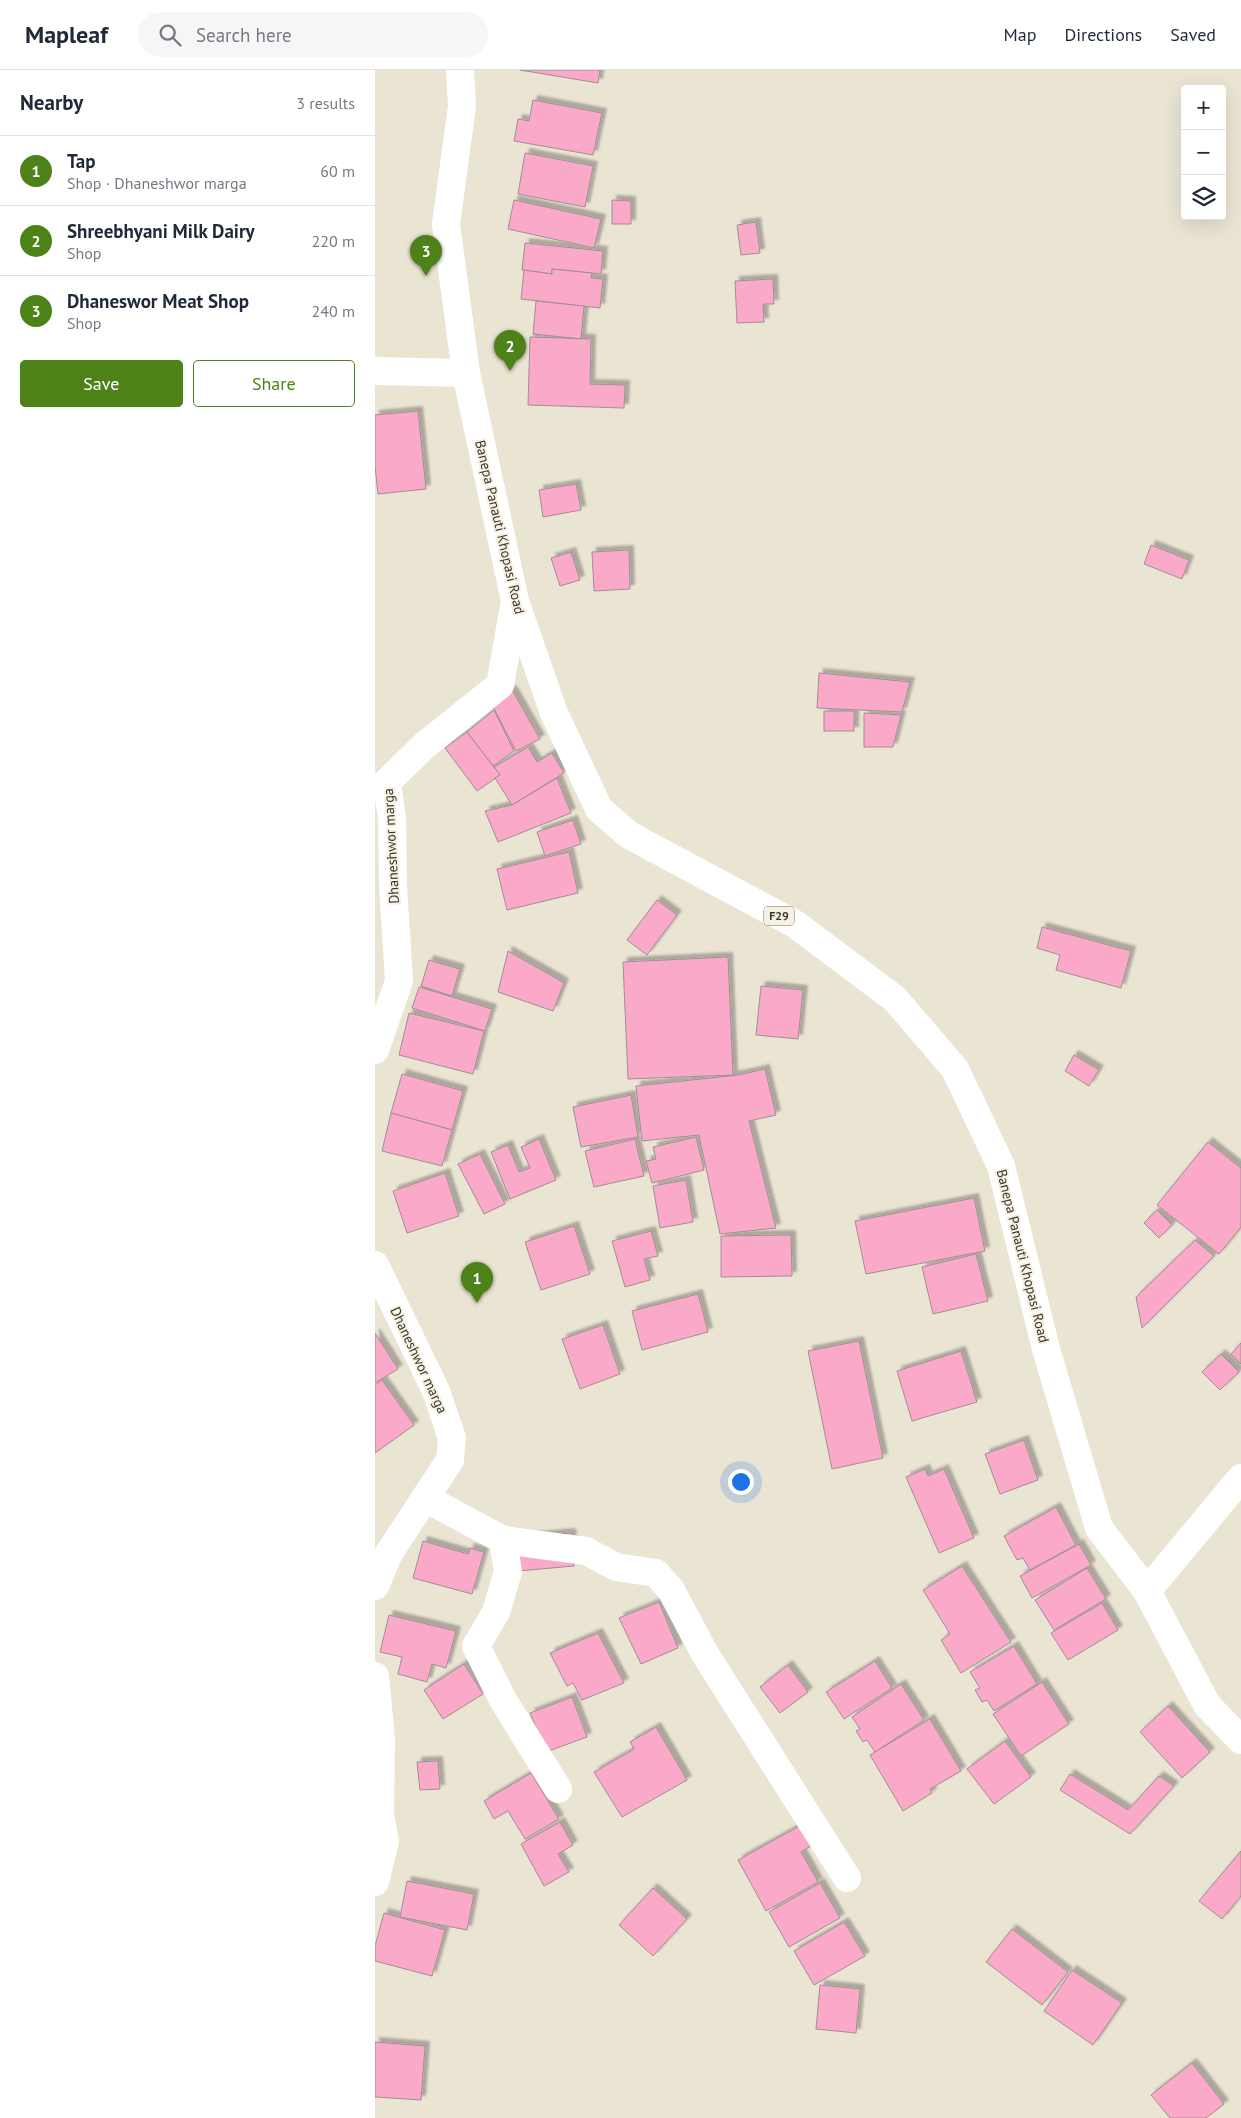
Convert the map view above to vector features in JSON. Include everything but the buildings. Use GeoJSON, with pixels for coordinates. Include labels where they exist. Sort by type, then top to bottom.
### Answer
{"type":"FeatureCollection","features":[{"type":"Feature","properties":{"kind":"street","name":"Banepa Panauti Khopasi Road"},"geometry":{"type":"LineString","coordinates":[[460,70],[462,106],[446,224],[467,373],[515,601],[554,713],[599,809],[629,835],[795,924],[895,998],[955,1069],[1001,1166],[1046,1348],[1099,1528],[1147,1592],[1207,1705],[1241,1740]]}},
{"type":"Feature","properties":{"kind":"street"},"geometry":{"type":"LineString","coordinates":[[375,370],[467,373]]}},
{"type":"Feature","properties":{"kind":"street","name":"Dhaneshwor marga"},"geometry":{"type":"LineString","coordinates":[[375,1050],[399,981],[393,886],[392,819],[387,782],[425,746],[500,685],[515,601]]}},
{"type":"Feature","properties":{"kind":"street","name":"Dhaneshwor marga"},"geometry":{"type":"LineString","coordinates":[[375,1265],[436,1391],[452,1438],[450,1460],[389,1553],[375,1586]]}},
{"type":"Feature","properties":{"kind":"street"},"geometry":{"type":"LineString","coordinates":[[1147,1592],[1241,1478]]}},
{"type":"Feature","properties":{"kind":"street"},"geometry":{"type":"LineString","coordinates":[[425,1498],[503,1540],[586,1551],[616,1567],[656,1573],[671,1590],[705,1654],[847,1878]]}},
{"type":"Feature","properties":{"kind":"street"},"geometry":{"type":"LineString","coordinates":[[503,1540],[508,1572],[496,1612],[476,1646],[503,1700],[558,1789]]}},
{"type":"Feature","properties":{"kind":"street"},"geometry":{"type":"LineString","coordinates":[[375,1676],[381,1739],[380,1814],[385,1841],[375,1882]]}},
{"type":"Feature","properties":{"kind":"place","name":"Dhaneswor Meat Shop"},"geometry":{"type":"Point","coordinates":[426,276]}},
{"type":"Feature","properties":{"kind":"place","name":"Shreebhyani Milk Dairy"},"geometry":{"type":"Point","coordinates":[510,371]}},
{"type":"Feature","properties":{"kind":"place","name":"Tap"},"geometry":{"type":"Point","coordinates":[477,1303]}}]}
